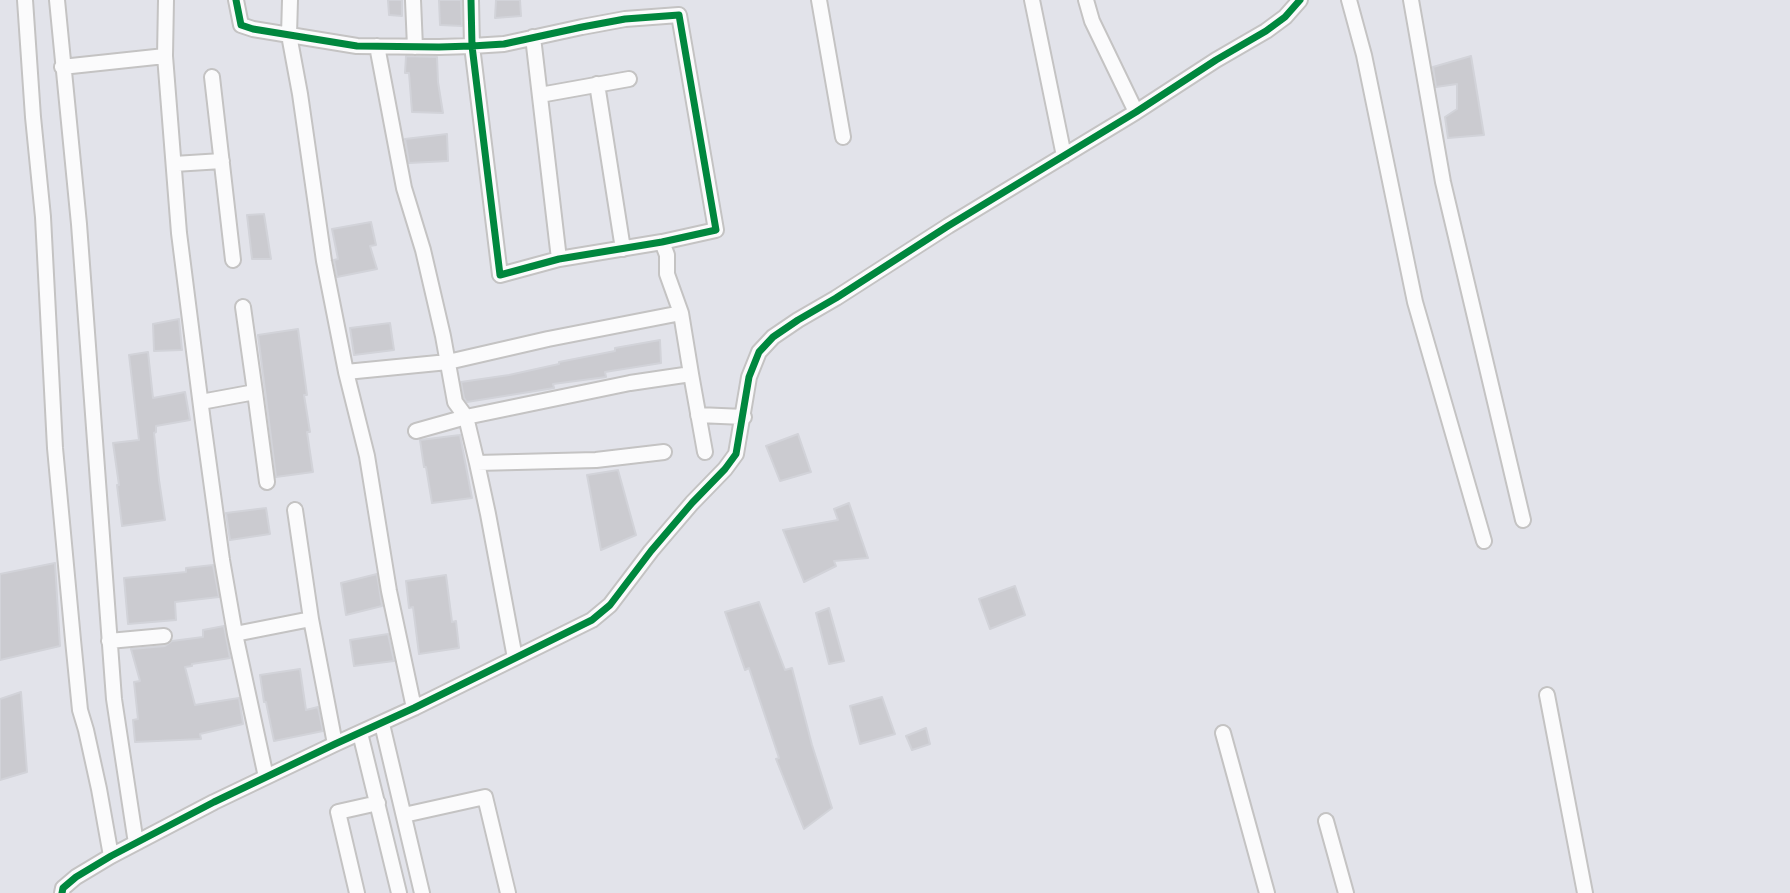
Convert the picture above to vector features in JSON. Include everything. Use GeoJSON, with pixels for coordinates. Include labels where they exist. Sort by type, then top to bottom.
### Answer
{"type":"FeatureCollection","features":[{"type":"Feature","properties":{"kind":"street"},"geometry":{"type":"LineString","coordinates":[[25,0],[43,217],[55,448],[80,710],[94,765],[111,856]]}},
{"type":"Feature","properties":{"kind":"street"},"geometry":{"type":"LineString","coordinates":[[57,0],[79,224],[114,699],[135,837],[138,842]]}},
{"type":"Feature","properties":{"kind":"street"},"geometry":{"type":"LineString","coordinates":[[166,0],[165,56],[179,233],[222,561],[266,777]]}},
{"type":"Feature","properties":{"kind":"street"},"geometry":{"type":"LineString","coordinates":[[236,0],[241,24],[253,29],[357,46],[415,47],[472,46],[504,44],[625,19],[679,15],[716,230],[559,259],[500,275],[472,46],[471,0]]}},
{"type":"Feature","properties":{"kind":"street"},"geometry":{"type":"LineString","coordinates":[[290,0],[289,35],[324,261],[346,372],[367,456],[389,591],[414,708]]}},
{"type":"Feature","properties":{"kind":"street"},"geometry":{"type":"LineString","coordinates":[[413,0],[415,47]]}},
{"type":"Feature","properties":{"kind":"street"},"geometry":{"type":"LineString","coordinates":[[819,0],[843,137]]}},
{"type":"Feature","properties":{"kind":"street"},"geometry":{"type":"LineString","coordinates":[[1032,0],[1064,156]]}},
{"type":"Feature","properties":{"kind":"street"},"geometry":{"type":"LineString","coordinates":[[1086,0],[1092,21],[1136,112]]}},
{"type":"Feature","properties":{"kind":"street"},"geometry":{"type":"LineString","coordinates":[[62,893],[63,888],[76,877],[111,856],[214,802],[382,724],[592,620],[610,605],[651,551],[736,454],[749,377],[759,352],[773,337],[1285,18],[1300,0]]}},
{"type":"Feature","properties":{"kind":"street"},"geometry":{"type":"LineString","coordinates":[[1349,0],[1364,55],[1415,302],[1483,541]]}},
{"type":"Feature","properties":{"kind":"street"},"geometry":{"type":"LineString","coordinates":[[1411,0],[1443,182],[1523,520]]}},
{"type":"Feature","properties":{"kind":"street"},"geometry":{"type":"LineString","coordinates":[[533,37],[559,259]]}},
{"type":"Feature","properties":{"kind":"street"},"geometry":{"type":"LineString","coordinates":[[377,46],[404,188],[423,250],[455,402],[466,417],[477,463],[515,658]]}},
{"type":"Feature","properties":{"kind":"street"},"geometry":{"type":"LineString","coordinates":[[62,67],[165,56]]}},
{"type":"Feature","properties":{"kind":"street"},"geometry":{"type":"LineString","coordinates":[[212,77],[233,260]]}},
{"type":"Feature","properties":{"kind":"street"},"geometry":{"type":"LineString","coordinates":[[540,96],[629,79]]}},
{"type":"Feature","properties":{"kind":"street"},"geometry":{"type":"LineString","coordinates":[[597,84],[623,249]]}},
{"type":"Feature","properties":{"kind":"street"},"geometry":{"type":"LineString","coordinates":[[174,164],[222,160]]}},
{"type":"Feature","properties":{"kind":"street"},"geometry":{"type":"LineString","coordinates":[[662,242],[667,255],[667,274],[681,313],[705,452]]}},
{"type":"Feature","properties":{"kind":"street"},"geometry":{"type":"LineString","coordinates":[[243,307],[267,482]]}},
{"type":"Feature","properties":{"kind":"street"},"geometry":{"type":"LineString","coordinates":[[346,372],[448,362],[681,313]]}},
{"type":"Feature","properties":{"kind":"street"},"geometry":{"type":"LineString","coordinates":[[416,431],[466,417],[630,383],[691,374]]}},
{"type":"Feature","properties":{"kind":"street"},"geometry":{"type":"LineString","coordinates":[[201,402],[255,392]]}},
{"type":"Feature","properties":{"kind":"street"},"geometry":{"type":"LineString","coordinates":[[698,415],[744,416]]}},
{"type":"Feature","properties":{"kind":"street"},"geometry":{"type":"LineString","coordinates":[[477,463],[596,460],[664,452]]}},
{"type":"Feature","properties":{"kind":"street"},"geometry":{"type":"LineString","coordinates":[[295,510],[311,619],[335,744]]}},
{"type":"Feature","properties":{"kind":"street"},"geometry":{"type":"LineString","coordinates":[[235,634],[311,619]]}},
{"type":"Feature","properties":{"kind":"street"},"geometry":{"type":"LineString","coordinates":[[109,641],[164,636]]}},
{"type":"Feature","properties":{"kind":"street"},"geometry":{"type":"LineString","coordinates":[[1547,695],[1585,893]]}},
{"type":"Feature","properties":{"kind":"street"},"geometry":{"type":"LineString","coordinates":[[382,724],[422,893]]}},
{"type":"Feature","properties":{"kind":"street"},"geometry":{"type":"LineString","coordinates":[[360,733],[399,893]]}},
{"type":"Feature","properties":{"kind":"street"},"geometry":{"type":"LineString","coordinates":[[1223,733],[1267,893]]}},
{"type":"Feature","properties":{"kind":"street"},"geometry":{"type":"LineString","coordinates":[[404,815],[485,797],[508,893]]}},
{"type":"Feature","properties":{"kind":"street"},"geometry":{"type":"LineString","coordinates":[[357,893],[338,812],[378,803]]}},
{"type":"Feature","properties":{"kind":"street"},"geometry":{"type":"LineString","coordinates":[[1326,821],[1346,893]]}},
{"type":"Feature","properties":{"kind":"building"},"geometry":{"type":"Polygon","coordinates":[[[388,0],[402,0],[402,16],[389,15],[388,0]]]}},
{"type":"Feature","properties":{"kind":"building"},"geometry":{"type":"Polygon","coordinates":[[[439,0],[461,0],[462,26],[440,25],[439,0]]]}},
{"type":"Feature","properties":{"kind":"building"},"geometry":{"type":"Polygon","coordinates":[[[496,0],[520,0],[521,16],[495,18],[496,0]]]}},
{"type":"Feature","properties":{"kind":"building"},"geometry":{"type":"Polygon","coordinates":[[[406,56],[437,57],[443,113],[412,112],[409,73],[405,73],[406,56]]]}},
{"type":"Feature","properties":{"kind":"building"},"geometry":{"type":"Polygon","coordinates":[[[1471,56],[1484,135],[1448,138],[1445,117],[1457,109],[1457,84],[1436,87],[1433,67],[1471,56]]]}},
{"type":"Feature","properties":{"kind":"building"},"geometry":{"type":"Polygon","coordinates":[[[447,134],[448,161],[409,163],[405,139],[447,134]]]}},
{"type":"Feature","properties":{"kind":"building"},"geometry":{"type":"Polygon","coordinates":[[[264,214],[271,259],[252,259],[247,215],[264,214]]]}},
{"type":"Feature","properties":{"kind":"building"},"geometry":{"type":"Polygon","coordinates":[[[371,222],[376,245],[370,246],[377,269],[337,277],[334,260],[338,259],[332,229],[371,222]]]}},
{"type":"Feature","properties":{"kind":"building"},"geometry":{"type":"Polygon","coordinates":[[[179,319],[182,350],[154,351],[153,324],[179,319]]]}},
{"type":"Feature","properties":{"kind":"building"},"geometry":{"type":"Polygon","coordinates":[[[390,323],[394,350],[354,355],[350,328],[390,323]]]}},
{"type":"Feature","properties":{"kind":"building"},"geometry":{"type":"Polygon","coordinates":[[[298,329],[313,472],[276,477],[258,335],[298,329]]]}},
{"type":"Feature","properties":{"kind":"building"},"geometry":{"type":"Polygon","coordinates":[[[660,340],[661,363],[605,372],[606,377],[553,384],[554,388],[467,402],[464,398],[461,382],[509,375],[615,351],[615,348],[660,340]]]}},
{"type":"Feature","properties":{"kind":"building"},"geometry":{"type":"Polygon","coordinates":[[[148,352],[153,398],[185,392],[190,420],[156,426],[154,433],[165,520],[122,526],[113,443],[139,440],[129,355],[148,352]]]}},
{"type":"Feature","properties":{"kind":"building"},"geometry":{"type":"Polygon","coordinates":[[[798,434],[811,472],[780,481],[766,446],[798,434]]]}},
{"type":"Feature","properties":{"kind":"building"},"geometry":{"type":"Polygon","coordinates":[[[460,435],[472,498],[432,503],[420,440],[460,435]]]}},
{"type":"Feature","properties":{"kind":"building"},"geometry":{"type":"Polygon","coordinates":[[[618,470],[636,535],[601,550],[587,475],[618,470]]]}},
{"type":"Feature","properties":{"kind":"building"},"geometry":{"type":"Polygon","coordinates":[[[849,503],[868,558],[834,561],[836,566],[804,582],[783,530],[838,520],[834,509],[849,503]]]}},
{"type":"Feature","properties":{"kind":"building"},"geometry":{"type":"Polygon","coordinates":[[[266,508],[270,534],[230,540],[226,513],[266,508]]]}},
{"type":"Feature","properties":{"kind":"building"},"geometry":{"type":"Polygon","coordinates":[[[55,563],[60,646],[0,660],[0,574],[55,563]]]}},
{"type":"Feature","properties":{"kind":"building"},"geometry":{"type":"Polygon","coordinates":[[[213,565],[219,597],[175,602],[176,620],[128,624],[124,578],[186,572],[186,568],[213,565]]]}},
{"type":"Feature","properties":{"kind":"building"},"geometry":{"type":"Polygon","coordinates":[[[377,574],[382,606],[346,615],[341,583],[377,574]]]}},
{"type":"Feature","properties":{"kind":"building"},"geometry":{"type":"Polygon","coordinates":[[[446,575],[452,622],[456,621],[459,648],[419,654],[413,607],[409,608],[406,581],[446,575]]]}},
{"type":"Feature","properties":{"kind":"building"},"geometry":{"type":"Polygon","coordinates":[[[1015,586],[1025,615],[990,629],[979,599],[1015,586]]]}},
{"type":"Feature","properties":{"kind":"building"},"geometry":{"type":"Polygon","coordinates":[[[759,602],[785,670],[792,668],[832,808],[804,829],[776,759],[779,758],[749,668],[745,670],[725,612],[759,602]]]}},
{"type":"Feature","properties":{"kind":"building"},"geometry":{"type":"Polygon","coordinates":[[[829,608],[844,661],[829,664],[816,613],[829,608]]]}},
{"type":"Feature","properties":{"kind":"building"},"geometry":{"type":"Polygon","coordinates":[[[224,626],[230,658],[185,667],[195,705],[239,698],[243,724],[200,734],[201,739],[135,742],[133,720],[138,719],[134,682],[140,681],[131,649],[165,646],[172,641],[203,637],[203,630],[224,626]]]}},
{"type":"Feature","properties":{"kind":"building"},"geometry":{"type":"Polygon","coordinates":[[[388,634],[394,661],[354,666],[350,640],[388,634]]]}},
{"type":"Feature","properties":{"kind":"building"},"geometry":{"type":"Polygon","coordinates":[[[300,669],[306,710],[318,707],[323,731],[274,741],[260,675],[300,669]]]}},
{"type":"Feature","properties":{"kind":"building"},"geometry":{"type":"Polygon","coordinates":[[[21,692],[27,772],[0,780],[0,699],[21,692]]]}},
{"type":"Feature","properties":{"kind":"building"},"geometry":{"type":"Polygon","coordinates":[[[882,697],[895,734],[860,744],[850,706],[882,697]]]}},
{"type":"Feature","properties":{"kind":"building"},"geometry":{"type":"Polygon","coordinates":[[[926,728],[930,744],[912,750],[906,736],[926,728]]]}},
{"type":"Feature","properties":{"kind":"cycle path"},"geometry":{"type":"LineString","coordinates":[[236,0],[241,25],[357,46],[439,47],[472,46],[504,44],[625,19],[679,15],[716,230],[559,259],[500,275],[472,46],[471,0]]}},
{"type":"Feature","properties":{"kind":"cycle path"},"geometry":{"type":"LineString","coordinates":[[62,893],[63,888],[76,877],[111,856],[214,802],[592,620],[610,605],[651,551],[736,454],[749,377],[759,352],[773,337],[1266,31],[1285,17],[1300,0]]}}]}
